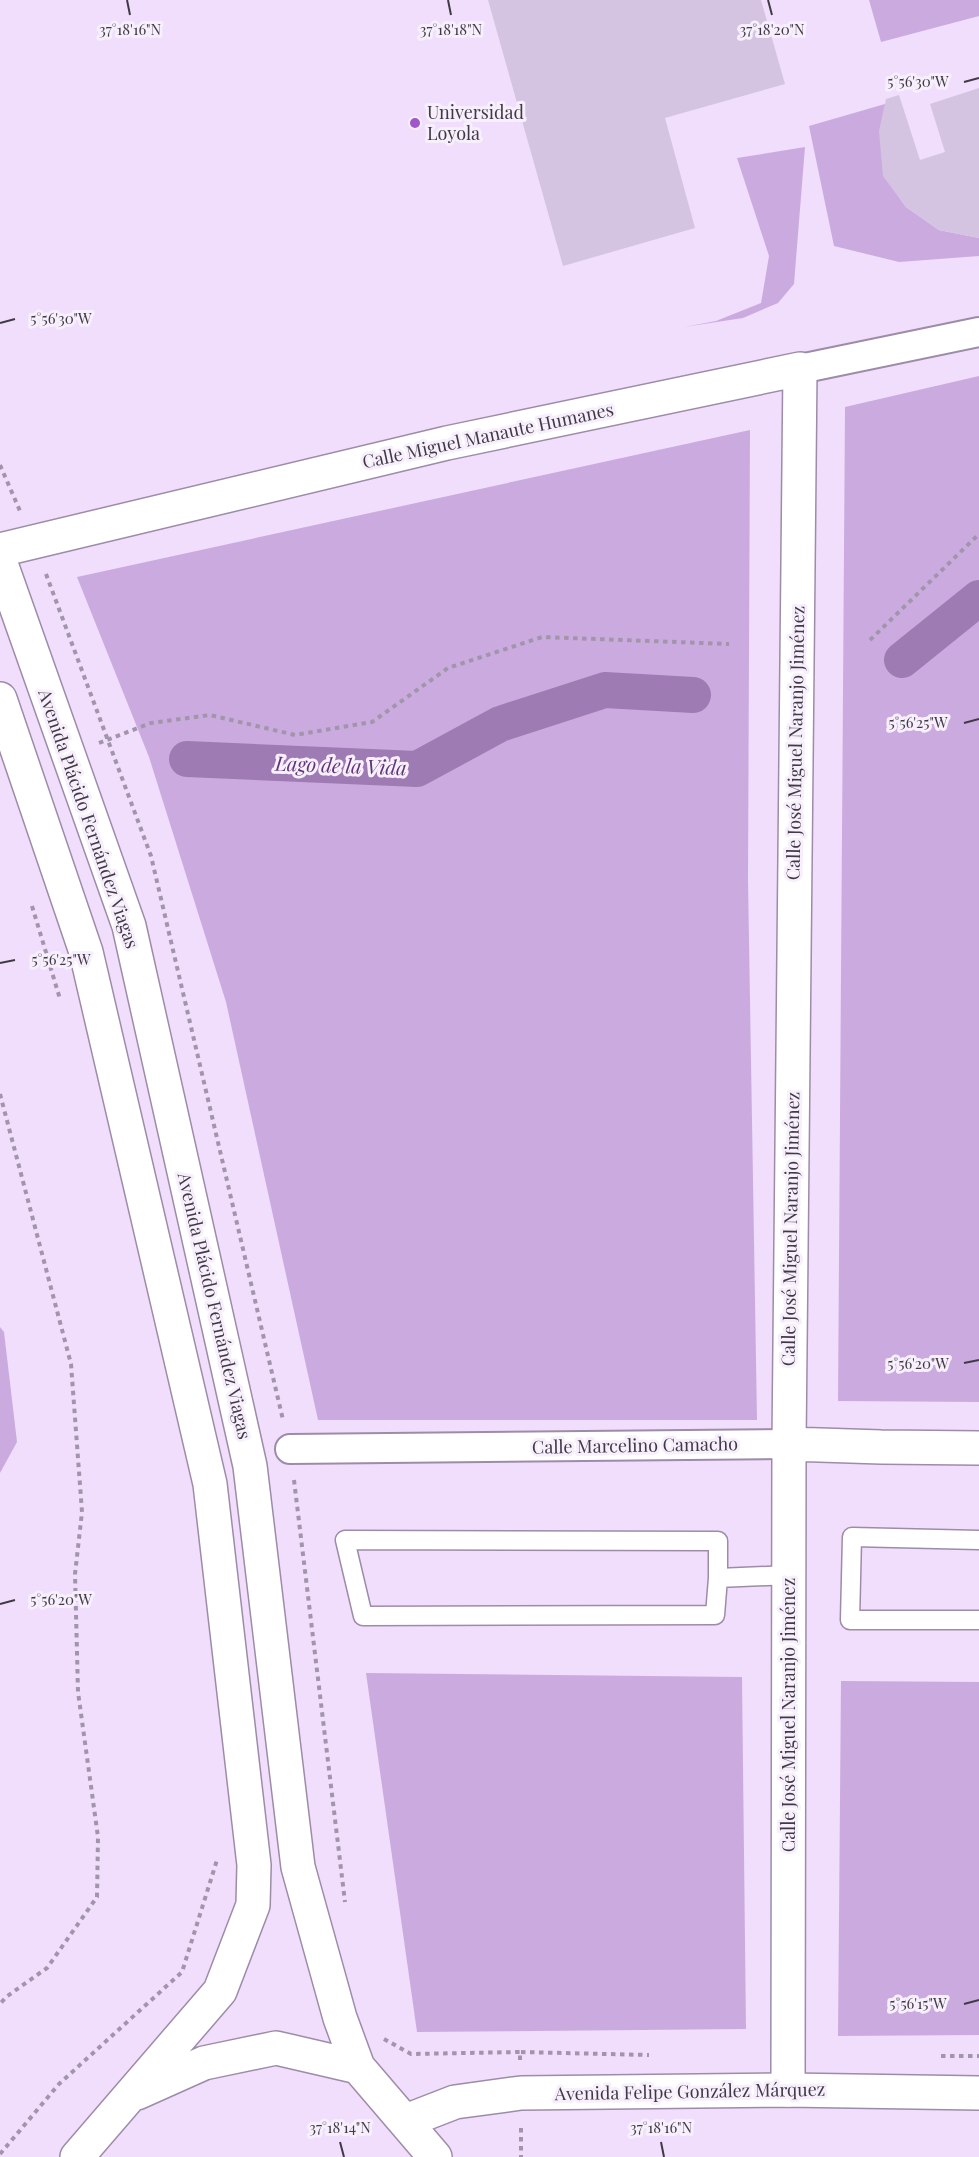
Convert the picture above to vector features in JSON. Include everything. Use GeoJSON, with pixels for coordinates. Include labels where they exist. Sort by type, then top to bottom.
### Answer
{"type":"FeatureCollection","features":[{"type":"Feature","properties":{"kind":"main road","name":"Calle Miguel Manaute Humanes"},"geometry":{"type":"LineString","coordinates":[[0,550],[447,443],[800,369]]}},
{"type":"Feature","properties":{"kind":"main road","name":"Calle José Miguel Naranjo Jiménez"},"geometry":{"type":"LineString","coordinates":[[788,2090],[789,1444],[800,369]]}},
{"type":"Feature","properties":{"kind":"main road","name":"Avenida Plácido Fernández Viagas"},"geometry":{"type":"LineString","coordinates":[[0,561],[67,756],[129,926],[249,1466],[298,1867],[340,2018],[358,2067]]}},
{"type":"Feature","properties":{"kind":"main road"},"geometry":{"type":"LineString","coordinates":[[0,699],[86,952],[210,1484],[254,1865],[253,1905],[220,1991],[77,2157]]}},
{"type":"Feature","properties":{"kind":"main road","name":"Calle Marcelino Camacho"},"geometry":{"type":"LineString","coordinates":[[789,1444],[881,1448],[979,1448]]}},
{"type":"Feature","properties":{"kind":"main road"},"geometry":{"type":"LineString","coordinates":[[127,2097],[204,2063],[276,2048],[358,2067],[435,2157]]}},
{"type":"Feature","properties":{"kind":"main road","name":"Avenida Felipe González Márquez"},"geometry":{"type":"LineString","coordinates":[[406,2121],[455,2102],[521,2094],[788,2090],[979,2093]]}},
{"type":"Feature","properties":{"kind":"street","name":"Calle Miguel Manaute Humanes"},"geometry":{"type":"LineString","coordinates":[[800,369],[979,332]]}},
{"type":"Feature","properties":{"kind":"street","name":"Calle Marcelino Camacho"},"geometry":{"type":"LineString","coordinates":[[290,1449],[789,1444]]}},
{"type":"Feature","properties":{"kind":"lane"},"geometry":{"type":"LineString","coordinates":[[979,1540],[852,1537],[850,1620],[979,1620]]}},
{"type":"Feature","properties":{"kind":"lane"},"geometry":{"type":"LineString","coordinates":[[345,1540],[718,1542],[718,1578],[715,1615],[363,1616],[345,1540]]}},
{"type":"Feature","properties":{"kind":"lane"},"geometry":{"type":"LineString","coordinates":[[718,1578],[789,1575]]}},
{"type":"Feature","properties":{"kind":"path"},"geometry":{"type":"LineString","coordinates":[[870,640],[979,534]]}},
{"type":"Feature","properties":{"kind":"path"},"geometry":{"type":"LineString","coordinates":[[67,756],[151,723],[210,715],[295,735],[372,722],[448,668],[542,637],[729,644]]}},
{"type":"Feature","properties":{"kind":"path"},"geometry":{"type":"LineString","coordinates":[[30,900],[60,1001]]}},
{"type":"Feature","properties":{"kind":"path"},"geometry":{"type":"LineString","coordinates":[[0,1094],[71,1364],[82,1512],[75,1574],[78,1692],[98,1837],[97,1897],[47,1968],[6,1997],[0,2004]]}},
{"type":"Feature","properties":{"kind":"path"},"geometry":{"type":"LineString","coordinates":[[0,2154],[59,2084],[182,1972],[217,1863],[216,1851]]}},
{"type":"Feature","properties":{"kind":"shaded area"},"geometry":{"type":"Polygon","coordinates":[[[869,0],[979,0],[979,16],[881,42],[869,0]]]}},
{"type":"Feature","properties":{"kind":"shaded area"},"geometry":{"type":"Polygon","coordinates":[[[885,104],[884,176],[906,207],[939,230],[979,238],[979,256],[899,262],[834,246],[809,126],[885,104]]]}},
{"type":"Feature","properties":{"kind":"shaded area"},"geometry":{"type":"Polygon","coordinates":[[[805,147],[794,284],[778,303],[743,318],[684,327],[716,321],[761,303],[769,256],[737,158],[805,147]]]}},
{"type":"Feature","properties":{"kind":"shaded area"},"geometry":{"type":"Polygon","coordinates":[[[979,376],[979,1402],[838,1401],[845,407],[979,376]]]}},
{"type":"Feature","properties":{"kind":"shaded area"},"geometry":{"type":"Polygon","coordinates":[[[750,430],[748,880],[757,1420],[318,1420],[226,1002],[149,757],[77,577],[750,430]]]}},
{"type":"Feature","properties":{"kind":"shaded area"},"geometry":{"type":"Polygon","coordinates":[[[0,1327],[4,1332],[17,1442],[0,1473],[0,1327]]]}},
{"type":"Feature","properties":{"kind":"shaded area"},"geometry":{"type":"Polygon","coordinates":[[[366,1673],[742,1677],[746,2029],[417,2032],[366,1673]]]}},
{"type":"Feature","properties":{"kind":"shaded area"},"geometry":{"type":"Polygon","coordinates":[[[841,1681],[979,1682],[979,2035],[838,2036],[841,1681]]]}},
{"type":"Feature","properties":{"kind":"building"},"geometry":{"type":"Polygon","coordinates":[[[488,0],[761,0],[785,84],[665,118],[695,228],[563,266],[488,0]]]}},
{"type":"Feature","properties":{"kind":"building"},"geometry":{"type":"Polygon","coordinates":[[[979,88],[979,238],[939,230],[906,207],[883,176],[879,131],[886,99],[899,95],[920,160],[945,152],[930,104],[979,88]]]}},
{"type":"Feature","properties":{"kind":"waterway","name":"Lago de la Vida"},"geometry":{"type":"LineString","coordinates":[[902,660],[979,598]]}},
{"type":"Feature","properties":{"kind":"waterway","name":"Lago de la Vida"},"geometry":{"type":"LineString","coordinates":[[187,759],[417,769],[500,724],[605,690],[693,695]]}},
{"type":"Feature","properties":{"kind":"place","name":"Universidad Loyola"},"geometry":{"type":"Point","coordinates":[415,123]}}]}
